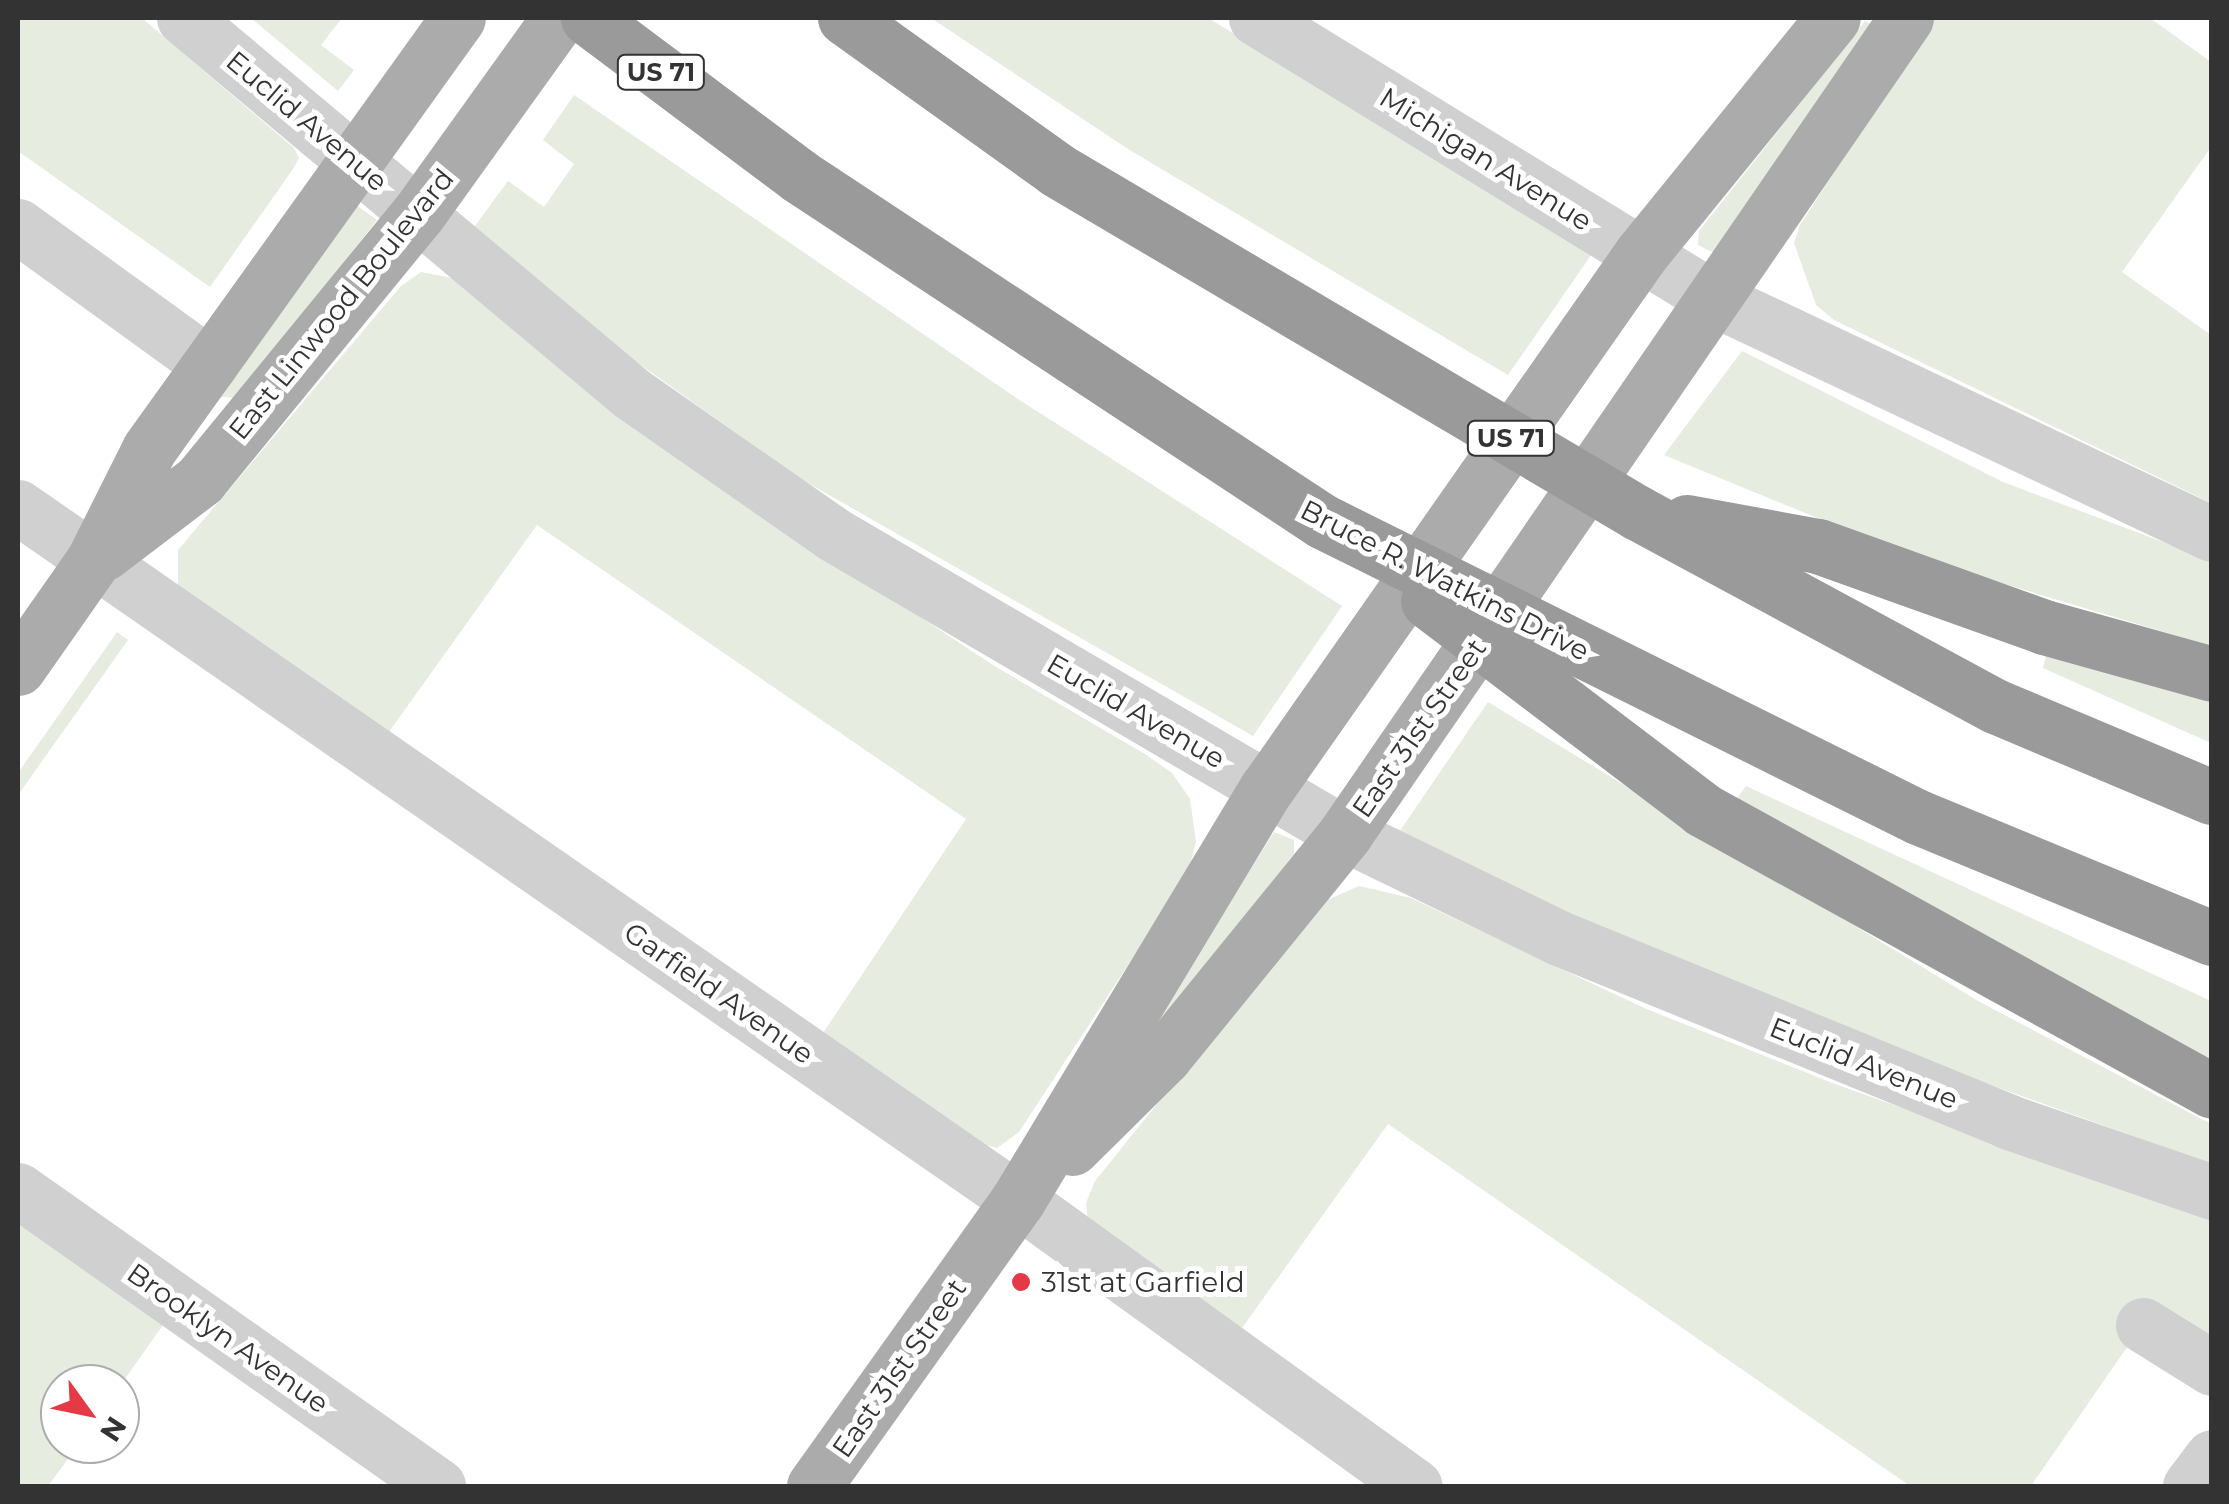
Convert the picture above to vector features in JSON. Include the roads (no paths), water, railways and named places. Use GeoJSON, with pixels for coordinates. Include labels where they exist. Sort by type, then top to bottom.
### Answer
{"type":"FeatureCollection","features":[{"type":"Feature","properties":{"kind":"highway","name":"Bruce R. Watkins Drive"},"geometry":{"type":"LineString","coordinates":[[588,18],[798,176],[1322,521],[1918,817],[2212,938]]}},
{"type":"Feature","properties":{"kind":"highway","name":"US 71"},"geometry":{"type":"LineString","coordinates":[[845,18],[1057,170],[1638,514],[1994,706],[2212,797]]}},
{"type":"Feature","properties":{"kind":"highway"},"geometry":{"type":"LineString","coordinates":[[1638,514],[1818,546],[2044,627],[2212,674]]}},
{"type":"Feature","properties":{"kind":"highway"},"geometry":{"type":"LineString","coordinates":[[1322,521],[1703,810],[2212,1092]]}},
{"type":"Feature","properties":{"kind":"main road","name":"East Linwood Boulevard"},"geometry":{"type":"LineString","coordinates":[[94,561],[200,480],[418,214],[559,18]]}},
{"type":"Feature","properties":{"kind":"main road","name":"East 31st Street"},"geometry":{"type":"LineString","coordinates":[[814,1486],[1018,1200],[1268,788],[1588,336],[1641,254],[1833,18]]}},
{"type":"Feature","properties":{"kind":"main road","name":"East 31st Street"},"geometry":{"type":"LineString","coordinates":[[1018,1200],[1164,1057],[1345,834],[1716,300],[1906,18]]}},
{"type":"Feature","properties":{"kind":"main road","name":"East Linwood Boulevard"},"geometry":{"type":"LineString","coordinates":[[18,668],[94,561],[149,449],[443,39]]}},
{"type":"Feature","properties":{"kind":"street","name":"Euclid Avenue"},"geometry":{"type":"LineString","coordinates":[[184,18],[630,393],[833,534],[1345,834],[1559,938],[2009,1122],[2212,1192]]}},
{"type":"Feature","properties":{"kind":"street","name":"Michigan Avenue"},"geometry":{"type":"LineString","coordinates":[[1256,18],[1716,300],[2212,534]]}},
{"type":"Feature","properties":{"kind":"street"},"geometry":{"type":"LineString","coordinates":[[18,226],[210,365]]}},
{"type":"Feature","properties":{"kind":"street","name":"Garfield Avenue"},"geometry":{"type":"LineString","coordinates":[[18,507],[1018,1200],[1415,1486]]}},
{"type":"Feature","properties":{"kind":"street","name":"Brooklyn Avenue"},"geometry":{"type":"LineString","coordinates":[[18,1190],[438,1486]]}},
{"type":"Feature","properties":{"kind":"street"},"geometry":{"type":"LineString","coordinates":[[2142,1325],[2212,1368]]}},
{"type":"Feature","properties":{"kind":"street"},"geometry":{"type":"LineString","coordinates":[[2190,1486],[2212,1457]]}},
{"type":"Feature","properties":{"kind":"place","name":"31st at Garfield"},"geometry":{"type":"Point","coordinates":[1021,1282]}}]}
